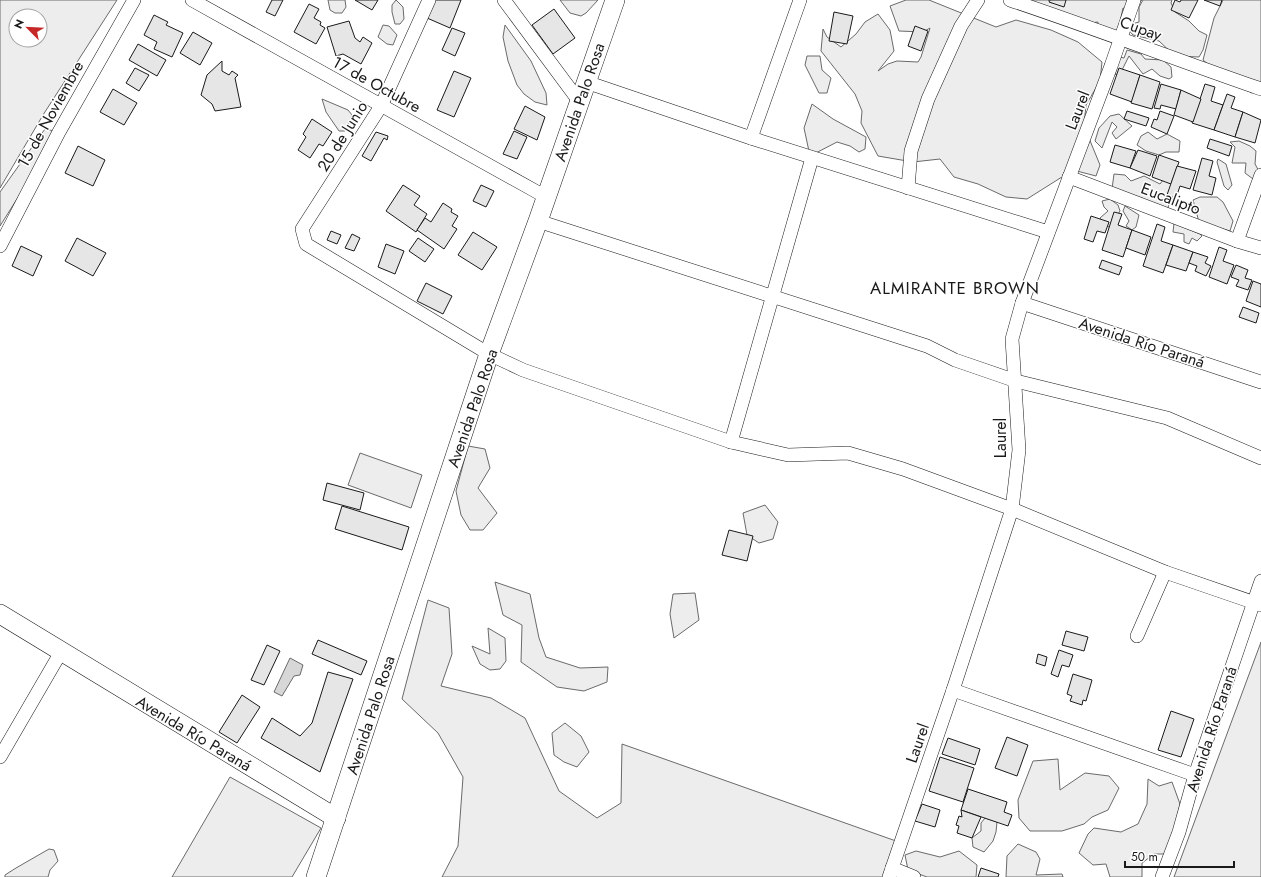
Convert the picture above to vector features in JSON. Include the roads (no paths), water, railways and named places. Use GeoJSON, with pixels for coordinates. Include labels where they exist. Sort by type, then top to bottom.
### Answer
{"type":"FeatureCollection","features":[{"type":"Feature","properties":{"kind":"main road","name":"Avenida Palo Rosa"},"geometry":{"type":"LineString","coordinates":[[336,818],[489,354],[538,221],[615,0]]}},
{"type":"Feature","properties":{"kind":"main road","name":"Avenida Río Paraná"},"geometry":{"type":"LineString","coordinates":[[0,614],[336,818]]}},
{"type":"Feature","properties":{"kind":"main road"},"geometry":{"type":"LineString","coordinates":[[316,877],[336,818]]}},
{"type":"Feature","properties":{"kind":"street","name":"15 de Noviembre"},"geometry":{"type":"LineString","coordinates":[[0,246],[58,132],[134,0]]}},
{"type":"Feature","properties":{"kind":"street","name":"17 de Octubre"},"geometry":{"type":"LineString","coordinates":[[192,0],[546,197]]}},
{"type":"Feature","properties":{"kind":"street","name":"20 de Junio"},"geometry":{"type":"LineString","coordinates":[[429,0],[381,106],[302,229],[306,244],[489,354]]}},
{"type":"Feature","properties":{"kind":"street"},"geometry":{"type":"LineString","coordinates":[[504,0],[579,101]]}},
{"type":"Feature","properties":{"kind":"street"},"geometry":{"type":"LineString","coordinates":[[751,138],[800,0]]}},
{"type":"Feature","properties":{"kind":"street"},"geometry":{"type":"LineString","coordinates":[[908,188],[911,151],[928,99],[961,26],[978,0]]}},
{"type":"Feature","properties":{"kind":"street","name":"Cupay"},"geometry":{"type":"LineString","coordinates":[[1010,0],[1062,16],[1120,39],[1261,89]]}},
{"type":"Feature","properties":{"kind":"street","name":"Laurel"},"geometry":{"type":"LineString","coordinates":[[890,873],[953,690],[1012,509],[1020,450],[1012,339],[1022,303],[1134,0]]}},
{"type":"Feature","properties":{"kind":"street"},"geometry":{"type":"LineString","coordinates":[[586,82],[812,158],[1048,232]]}},
{"type":"Feature","properties":{"kind":"street"},"geometry":{"type":"LineString","coordinates":[[731,442],[812,158]]}},
{"type":"Feature","properties":{"kind":"street"},"geometry":{"type":"LineString","coordinates":[[1237,241],[1261,175]]}},
{"type":"Feature","properties":{"kind":"street","name":"Eucalipto"},"geometry":{"type":"LineString","coordinates":[[1069,177],[1237,241],[1261,248]]}},
{"type":"Feature","properties":{"kind":"street"},"geometry":{"type":"LineString","coordinates":[[538,221],[927,346],[955,360],[1016,381],[1167,418],[1261,458]]}},
{"type":"Feature","properties":{"kind":"street","name":"Avenida Río Paraná"},"geometry":{"type":"LineString","coordinates":[[1022,303],[1261,382]]}},
{"type":"Feature","properties":{"kind":"street"},"geometry":{"type":"LineString","coordinates":[[489,354],[523,370],[731,442],[788,455],[848,453],[903,469],[1012,509],[1165,572],[1257,603]]}},
{"type":"Feature","properties":{"kind":"street"},"geometry":{"type":"LineString","coordinates":[[1138,636],[1165,572]]}},
{"type":"Feature","properties":{"kind":"street","name":"Avenida Río Paraná"},"geometry":{"type":"LineString","coordinates":[[1162,877],[1179,832],[1195,775],[1257,603],[1261,581]]}},
{"type":"Feature","properties":{"kind":"street"},"geometry":{"type":"LineString","coordinates":[[0,757],[61,652]]}},
{"type":"Feature","properties":{"kind":"street"},"geometry":{"type":"LineString","coordinates":[[953,690],[1195,775]]}},
{"type":"Feature","properties":{"kind":"street"},"geometry":{"type":"LineString","coordinates":[[890,873],[914,877]]}},
{"type":"Feature","properties":{"kind":"district","name":"ALMIRANTE BROWN"},"geometry":{"type":"Point","coordinates":[955,288]}}]}
